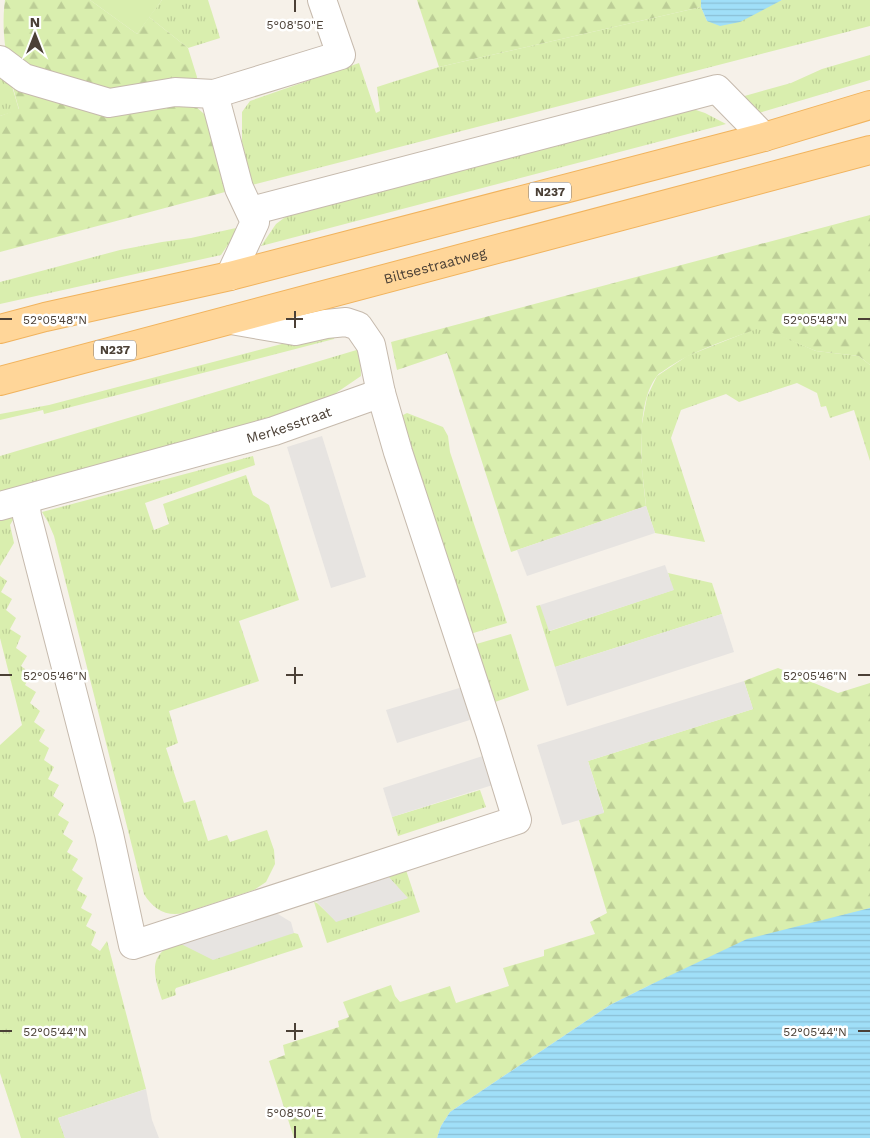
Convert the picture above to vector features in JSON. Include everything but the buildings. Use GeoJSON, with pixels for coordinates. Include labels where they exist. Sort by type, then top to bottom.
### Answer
{"type":"FeatureCollection","features":[{"type":"Feature","properties":{"kind":"main road","name":"N237"},"geometry":{"type":"LineString","coordinates":[[0,329],[230,276],[764,136],[870,105]]}},
{"type":"Feature","properties":{"kind":"main road","name":"Biltsestraatweg"},"geometry":{"type":"LineString","coordinates":[[0,381],[870,150]]}},
{"type":"Feature","properties":{"kind":"street"},"geometry":{"type":"LineString","coordinates":[[0,60],[24,78],[109,103],[175,92],[214,94],[341,54],[322,0]]}},
{"type":"Feature","properties":{"kind":"street"},"geometry":{"type":"LineString","coordinates":[[251,211],[717,89],[764,136]]}},
{"type":"Feature","properties":{"kind":"street"},"geometry":{"type":"LineString","coordinates":[[214,94],[239,188],[255,222],[230,276]]}},
{"type":"Feature","properties":{"kind":"street"},"geometry":{"type":"LineString","coordinates":[[12,503],[26,516],[109,834],[133,945],[517,820],[380,394],[372,345],[358,326],[346,322],[326,324],[295,331],[231,320]]}},
{"type":"Feature","properties":{"kind":"street","name":"Merkesstraat"},"geometry":{"type":"LineString","coordinates":[[12,503],[274,431],[380,394]]}},
{"type":"Feature","properties":{"kind":"green space"},"geometry":{"type":"Polygon","coordinates":[[[5,0],[90,0],[137,34],[149,17],[188,48],[197,77],[195,106],[210,119],[225,192],[0,252],[0,116],[19,109],[9,69],[5,41],[5,0]]]}},
{"type":"Feature","properties":{"kind":"green space"},"geometry":{"type":"Polygon","coordinates":[[[90,0],[162,0],[137,34],[90,0]]]}},
{"type":"Feature","properties":{"kind":"green space"},"geometry":{"type":"Polygon","coordinates":[[[162,0],[208,0],[220,38],[188,48],[149,17],[162,0]]]}},
{"type":"Feature","properties":{"kind":"green space"},"geometry":{"type":"Polygon","coordinates":[[[417,0],[701,0],[701,7],[439,67],[417,0]]]}},
{"type":"Feature","properties":{"kind":"green space"},"geometry":{"type":"Polygon","coordinates":[[[782,0],[870,0],[870,26],[252,185],[242,142],[242,112],[250,101],[359,63],[376,113],[380,111],[377,87],[439,67],[701,7],[707,21],[782,0]]]}},
{"type":"Feature","properties":{"kind":"green space"},"geometry":{"type":"Polygon","coordinates":[[[0,45],[19,110],[0,116],[0,45]]]}},
{"type":"Feature","properties":{"kind":"green space"},"geometry":{"type":"Polygon","coordinates":[[[870,55],[870,80],[759,113],[741,97],[791,83],[822,69],[870,55]]]}},
{"type":"Feature","properties":{"kind":"green space"},"geometry":{"type":"Polygon","coordinates":[[[690,108],[705,113],[726,124],[261,246],[276,224],[288,215],[690,108]]]}},
{"type":"Feature","properties":{"kind":"green space"},"geometry":{"type":"Polygon","coordinates":[[[870,215],[870,365],[859,356],[816,351],[760,328],[691,355],[658,375],[650,389],[645,404],[641,439],[646,506],[511,552],[447,353],[397,370],[391,342],[870,215]]]}},
{"type":"Feature","properties":{"kind":"green space"},"geometry":{"type":"Polygon","coordinates":[[[236,228],[234,236],[221,255],[0,304],[0,282],[120,250],[236,228]]]}},
{"type":"Feature","properties":{"kind":"green space"},"geometry":{"type":"Polygon","coordinates":[[[760,327],[816,351],[859,356],[870,365],[870,461],[854,410],[830,418],[826,406],[821,407],[817,393],[797,383],[739,402],[726,394],[681,410],[671,438],[705,542],[655,533],[646,506],[642,469],[641,429],[647,397],[657,376],[687,356],[760,327]]]}},
{"type":"Feature","properties":{"kind":"green space"},"geometry":{"type":"Polygon","coordinates":[[[324,333],[335,336],[334,339],[44,414],[43,410],[0,420],[0,414],[49,405],[324,333]]]}},
{"type":"Feature","properties":{"kind":"green space"},"geometry":{"type":"Polygon","coordinates":[[[360,349],[361,376],[314,408],[0,492],[0,456],[360,349]]]}},
{"type":"Feature","properties":{"kind":"green space"},"geometry":{"type":"Polygon","coordinates":[[[407,413],[443,427],[448,436],[450,452],[507,623],[470,634],[399,417],[407,413]]]}},
{"type":"Feature","properties":{"kind":"green space"},"geometry":{"type":"Polygon","coordinates":[[[253,456],[255,465],[145,503],[154,530],[169,524],[163,504],[246,475],[253,495],[269,505],[299,600],[239,621],[259,681],[169,711],[178,743],[166,748],[184,803],[195,800],[208,841],[227,835],[230,842],[267,830],[274,850],[275,864],[266,882],[254,890],[184,913],[171,914],[156,908],[144,894],[54,536],[42,512],[253,456]]]}},
{"type":"Feature","properties":{"kind":"green space"},"geometry":{"type":"Polygon","coordinates":[[[12,516],[13,520],[10,525],[14,543],[0,566],[0,520],[12,516]]]}},
{"type":"Feature","properties":{"kind":"green space"},"geometry":{"type":"Polygon","coordinates":[[[668,573],[712,583],[722,614],[555,667],[536,606],[540,605],[542,608],[550,631],[673,590],[668,573]]]}},
{"type":"Feature","properties":{"kind":"green space"},"geometry":{"type":"Polygon","coordinates":[[[0,576],[7,581],[1,592],[12,599],[6,610],[16,618],[10,629],[21,636],[16,648],[27,656],[21,666],[31,674],[25,685],[36,692],[30,703],[40,711],[34,722],[45,730],[39,741],[49,748],[44,760],[54,767],[48,779],[59,785],[53,796],[64,804],[58,815],[69,822],[63,834],[73,841],[67,852],[78,859],[72,870],[83,878],[77,890],[87,896],[81,908],[92,914],[86,926],[96,932],[91,945],[100,951],[107,941],[146,1089],[58,1118],[65,1138],[21,1138],[0,1073],[0,745],[22,725],[0,638],[0,576]]]}},
{"type":"Feature","properties":{"kind":"green space"},"geometry":{"type":"Polygon","coordinates":[[[511,634],[529,690],[495,702],[493,701],[473,645],[511,634]]]}},
{"type":"Feature","properties":{"kind":"green space"},"geometry":{"type":"Polygon","coordinates":[[[778,668],[838,693],[870,683],[870,908],[652,984],[610,1005],[450,1112],[441,1126],[437,1138],[294,1138],[269,1061],[285,1055],[283,1045],[339,1027],[338,1021],[349,1017],[343,1002],[391,985],[395,996],[400,1002],[450,986],[456,1003],[509,986],[503,968],[544,956],[544,950],[595,934],[590,922],[607,913],[579,820],[604,812],[588,761],[753,709],[744,681],[778,668]]]}},
{"type":"Feature","properties":{"kind":"green space"},"geometry":{"type":"Polygon","coordinates":[[[480,790],[486,807],[398,836],[392,817],[480,790]]]}},
{"type":"Feature","properties":{"kind":"green space"},"geometry":{"type":"Polygon","coordinates":[[[406,870],[420,912],[327,943],[314,902],[336,921],[407,898],[386,874],[406,870]]]}},
{"type":"Feature","properties":{"kind":"green space"},"geometry":{"type":"Polygon","coordinates":[[[298,934],[303,947],[176,988],[176,995],[162,1000],[156,980],[155,967],[159,955],[167,948],[179,943],[298,934]]]}},
{"type":"Feature","properties":{"kind":"shaded area"},"geometry":{"type":"Polygon","coordinates":[[[322,436],[366,577],[331,588],[287,447],[322,436]]]}},
{"type":"Feature","properties":{"kind":"shaded area"},"geometry":{"type":"Polygon","coordinates":[[[646,506],[655,533],[527,576],[517,550],[646,506]]]}},
{"type":"Feature","properties":{"kind":"shaded area"},"geometry":{"type":"Polygon","coordinates":[[[665,565],[674,590],[549,631],[540,605],[665,565]]]}},
{"type":"Feature","properties":{"kind":"shaded area"},"geometry":{"type":"Polygon","coordinates":[[[722,614],[734,652],[567,706],[555,667],[722,614]]]}},
{"type":"Feature","properties":{"kind":"shaded area"},"geometry":{"type":"Polygon","coordinates":[[[744,681],[753,709],[588,761],[604,813],[562,825],[537,745],[744,681]]]}},
{"type":"Feature","properties":{"kind":"shaded area"},"geometry":{"type":"Polygon","coordinates":[[[466,686],[476,718],[397,743],[386,710],[466,686]]]}},
{"type":"Feature","properties":{"kind":"shaded area"},"geometry":{"type":"Polygon","coordinates":[[[489,754],[499,783],[392,817],[383,788],[489,754]]]}},
{"type":"Feature","properties":{"kind":"shaded area"},"geometry":{"type":"Polygon","coordinates":[[[386,874],[408,898],[336,922],[313,898],[386,874]]]}},
{"type":"Feature","properties":{"kind":"shaded area"},"geometry":{"type":"Polygon","coordinates":[[[273,911],[291,922],[294,933],[213,960],[179,943],[273,911]]]}},
{"type":"Feature","properties":{"kind":"shaded area"},"geometry":{"type":"Polygon","coordinates":[[[146,1089],[152,1120],[159,1138],[65,1138],[58,1118],[146,1089]]]}},
{"type":"Feature","properties":{"kind":"water"},"geometry":{"type":"Polygon","coordinates":[[[701,0],[782,0],[740,22],[720,26],[707,21],[701,7],[701,0]]]}},
{"type":"Feature","properties":{"kind":"water"},"geometry":{"type":"Polygon","coordinates":[[[870,908],[870,1138],[437,1138],[441,1126],[450,1112],[610,1005],[747,939],[870,908]]]}}]}
